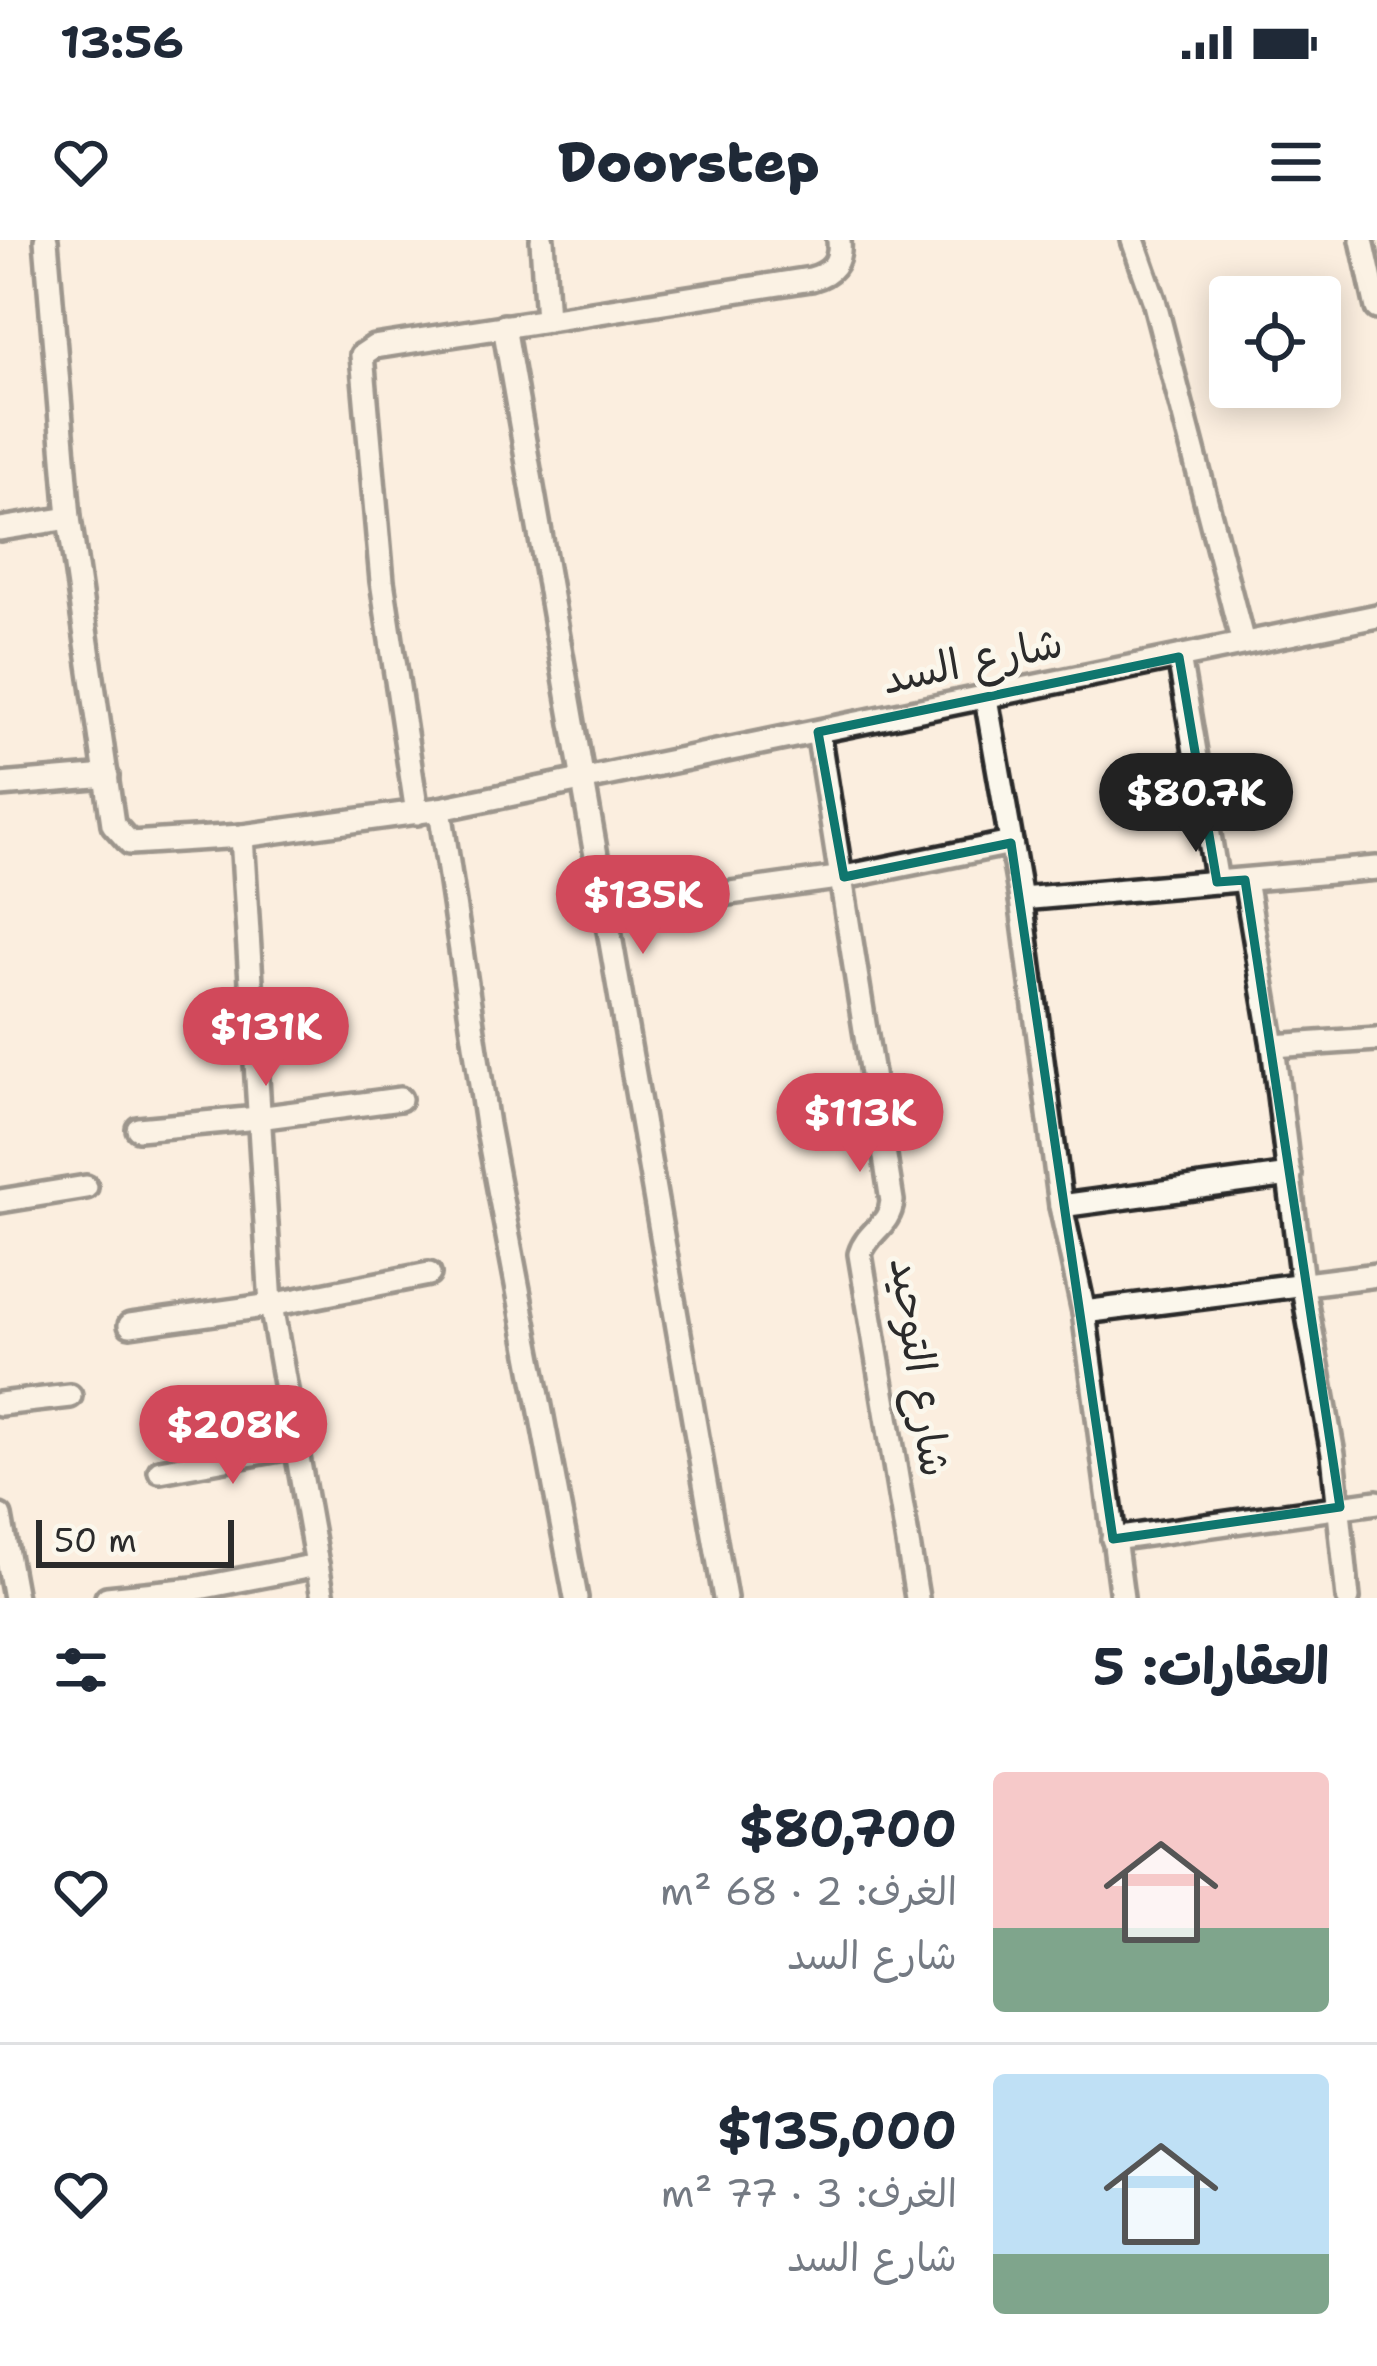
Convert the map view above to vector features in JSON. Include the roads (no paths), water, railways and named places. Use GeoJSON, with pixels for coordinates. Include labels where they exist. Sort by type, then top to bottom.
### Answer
{"type":"FeatureCollection","features":[{"type":"Feature","properties":{"kind":"street"},"geometry":{"type":"LineString","coordinates":[[0,785],[107,776],[69,518],[46,240]]}},
{"type":"Feature","properties":{"kind":"street"},"geometry":{"type":"LineString","coordinates":[[542,240],[547,320]]}},
{"type":"Feature","properties":{"kind":"street"},"geometry":{"type":"LineString","coordinates":[[417,813],[382,581],[362,355],[374,347],[822,276],[838,261],[839,240]]}},
{"type":"Feature","properties":{"kind":"street"},"geometry":{"type":"LineString","coordinates":[[1133,240],[1154,300],[1243,643]]}},
{"type":"Feature","properties":{"kind":"street"},"geometry":{"type":"LineString","coordinates":[[1362,240],[1373,266],[1377,308]]}},
{"type":"Feature","properties":{"kind":"street"},"geometry":{"type":"LineString","coordinates":[[504,326],[725,1598]]}},
{"type":"Feature","properties":{"kind":"street"},"geometry":{"type":"LineString","coordinates":[[0,529],[69,518]]}},
{"type":"Feature","properties":{"kind":"street","name":"شارع السد"},"geometry":{"type":"LineString","coordinates":[[107,776],[113,824],[130,843],[242,836],[440,809],[1377,616]]}},
{"type":"Feature","properties":{"kind":"street"},"geometry":{"type":"LineString","coordinates":[[1179,657],[1217,882]]}},
{"type":"Feature","properties":{"kind":"street"},"geometry":{"type":"LineString","coordinates":[[986,698],[1021,899],[1061,1206],[1084,1312],[1122,1598]]}},
{"type":"Feature","properties":{"kind":"street","name":"شارع التوحيد"},"geometry":{"type":"LineString","coordinates":[[818,732],[892,1201],[886,1223],[868,1236],[860,1254],[917,1598]]}},
{"type":"Feature","properties":{"kind":"street"},"geometry":{"type":"LineString","coordinates":[[440,809],[488,1125],[576,1598]]}},
{"type":"Feature","properties":{"kind":"street"},"geometry":{"type":"LineString","coordinates":[[242,836],[271,1305],[323,1598]]}},
{"type":"Feature","properties":{"kind":"street"},"geometry":{"type":"LineString","coordinates":[[688,899],[844,877],[1011,843]]}},
{"type":"Feature","properties":{"kind":"street"},"geometry":{"type":"LineString","coordinates":[[1021,899],[1376,872]]}},
{"type":"Feature","properties":{"kind":"street"},"geometry":{"type":"LineString","coordinates":[[1244,880],[1340,1507],[1348,1598]]}},
{"type":"Feature","properties":{"kind":"street"},"geometry":{"type":"LineString","coordinates":[[1273,1046],[1377,1039]]}},
{"type":"Feature","properties":{"kind":"street"},"geometry":{"type":"LineString","coordinates":[[137,1129],[400,1099]]}},
{"type":"Feature","properties":{"kind":"street"},"geometry":{"type":"LineString","coordinates":[[1061,1206],[1290,1175]]}},
{"type":"Feature","properties":{"kind":"street"},"geometry":{"type":"LineString","coordinates":[[0,1201],[86,1187]]}},
{"type":"Feature","properties":{"kind":"street"},"geometry":{"type":"LineString","coordinates":[[130,1324],[271,1305],[428,1274]]}},
{"type":"Feature","properties":{"kind":"street"},"geometry":{"type":"LineString","coordinates":[[1084,1312],[1377,1275]]}},
{"type":"Feature","properties":{"kind":"street"},"geometry":{"type":"LineString","coordinates":[[0,1404],[70,1396]]}},
{"type":"Feature","properties":{"kind":"street"},"geometry":{"type":"LineString","coordinates":[[160,1471],[296,1446]]}},
{"type":"Feature","properties":{"kind":"street"},"geometry":{"type":"LineString","coordinates":[[1113,1539],[1377,1502]]}},
{"type":"Feature","properties":{"kind":"street"},"geometry":{"type":"LineString","coordinates":[[0,1516],[15,1598]]}},
{"type":"Feature","properties":{"kind":"street"},"geometry":{"type":"LineString","coordinates":[[107,1598],[194,1589],[317,1565]]}}]}
